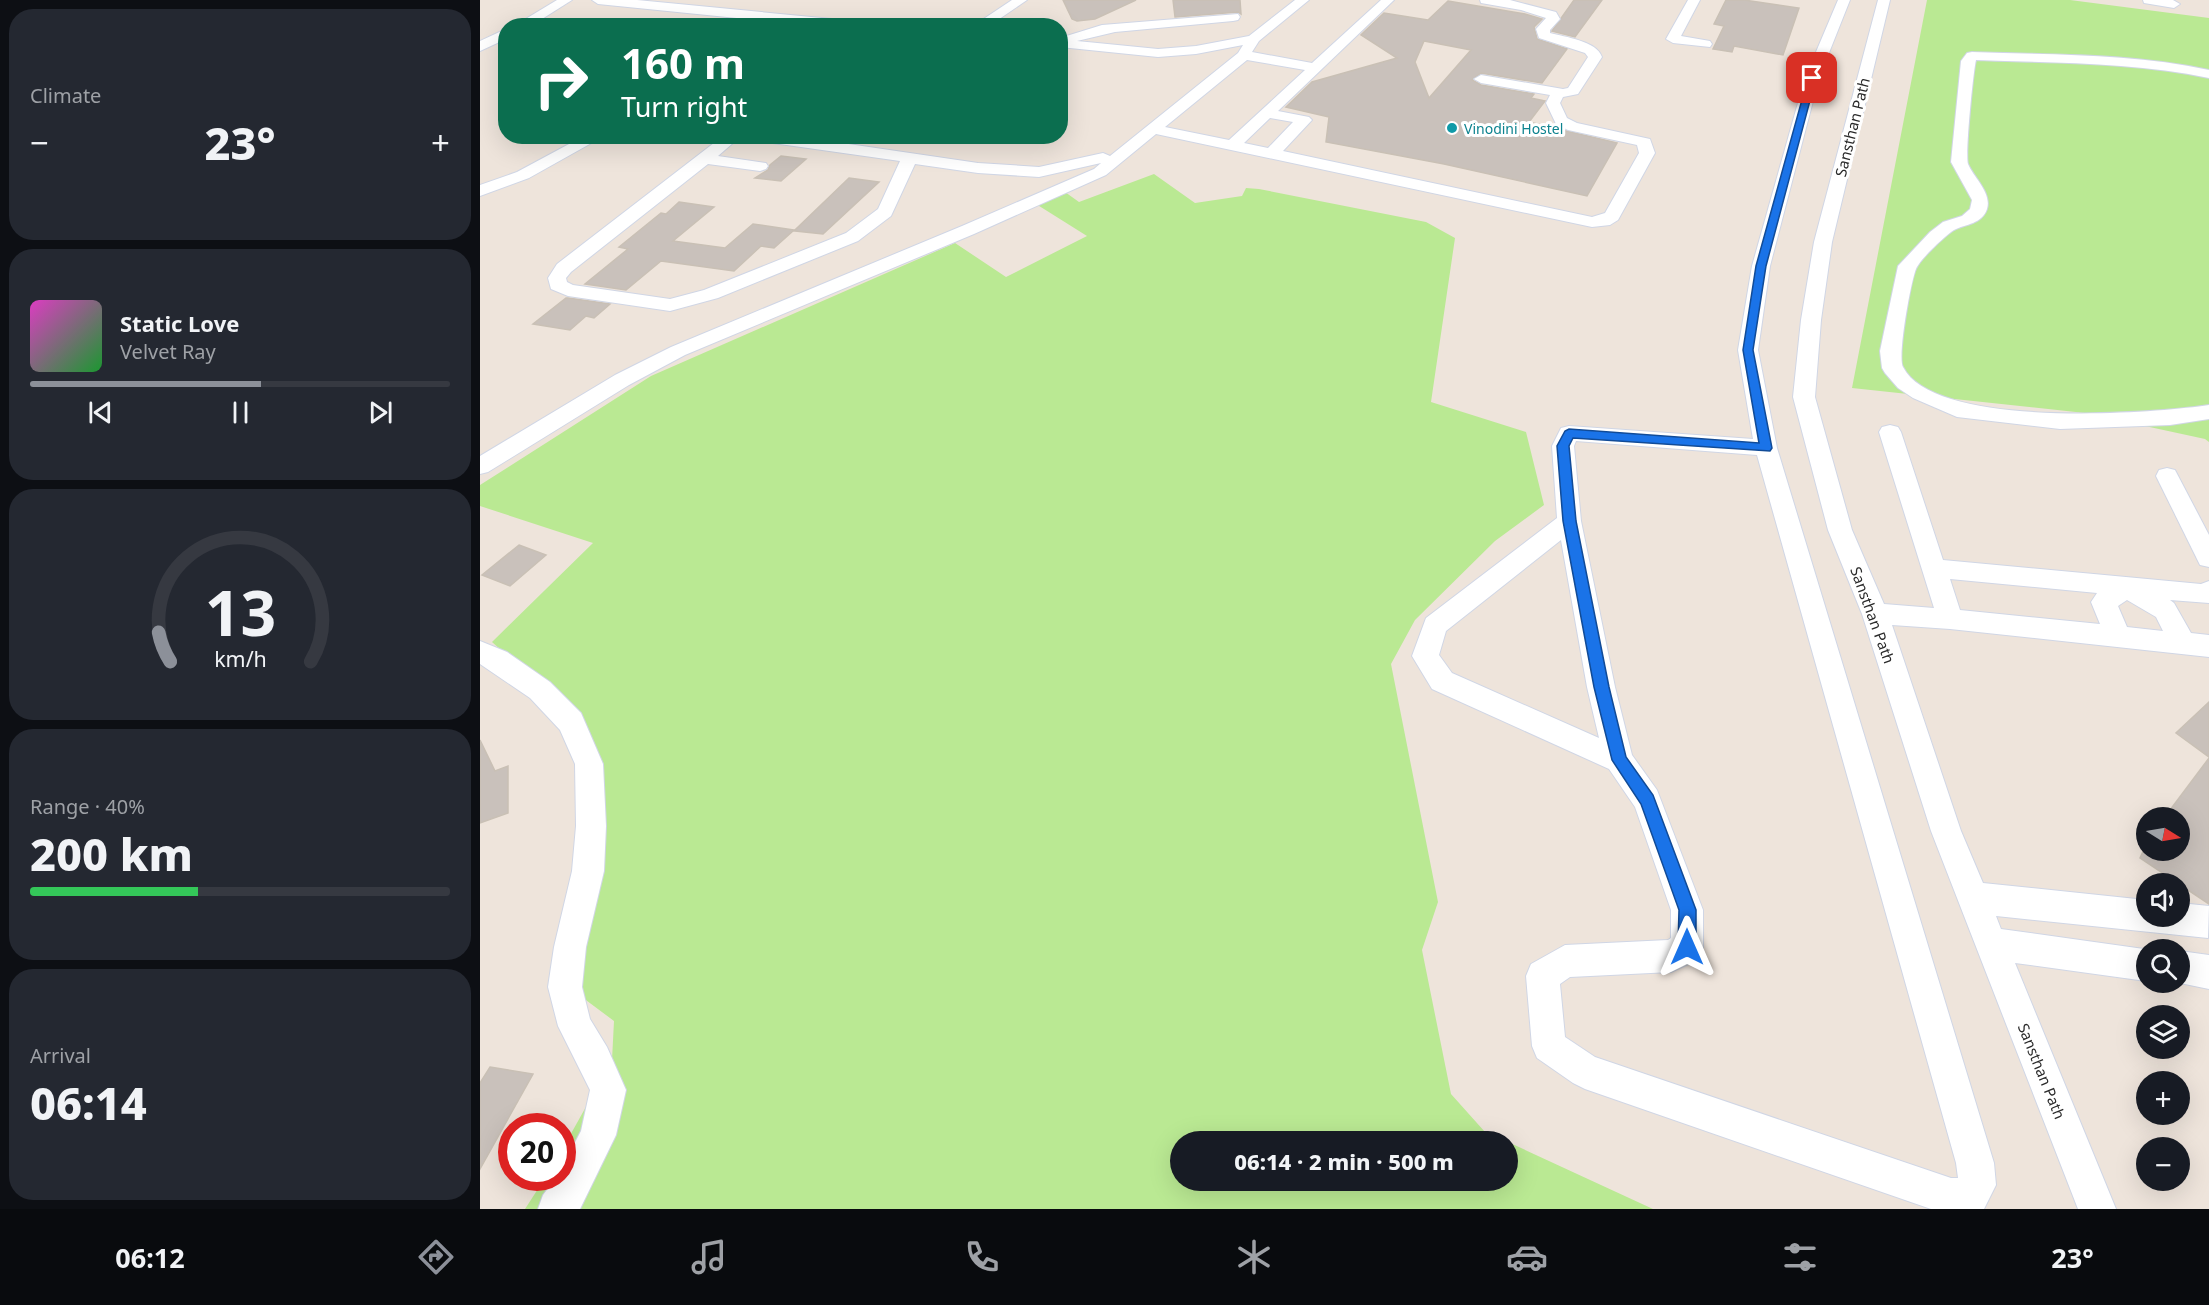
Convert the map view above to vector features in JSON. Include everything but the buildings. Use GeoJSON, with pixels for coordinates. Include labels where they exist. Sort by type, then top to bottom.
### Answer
{"type":"FeatureCollection","features":[{"type":"Feature","properties":{"kind":"street"},"geometry":{"type":"LineString","coordinates":[[534,18],[566,0]]}},
{"type":"Feature","properties":{"kind":"street"},"geometry":{"type":"LineString","coordinates":[[598,0],[788,18]]}},
{"type":"Feature","properties":{"kind":"street"},"geometry":{"type":"LineString","coordinates":[[992,18],[1021,0]]}},
{"type":"Feature","properties":{"kind":"street"},"geometry":{"type":"LineString","coordinates":[[1233,145],[1388,0]]}},
{"type":"Feature","properties":{"kind":"street"},"geometry":{"type":"LineString","coordinates":[[1481,79],[1558,93],[1573,91],[1596,57],[1594,52],[1544,35],[1543,29],[1553,19],[1551,15],[1525,3],[1486,0]]}},
{"type":"Feature","properties":{"kind":"street"},"geometry":{"type":"LineString","coordinates":[[1694,0],[1671,41],[1705,44]]}},
{"type":"Feature","properties":{"kind":"street"},"geometry":{"type":"LineString","coordinates":[[1766,448],[1569,433],[1563,446],[1569,521],[1601,687],[1619,760],[1647,800],[1687,910],[1687,947],[1671,956],[1565,961],[1543,976],[1549,1046],[1585,1071],[1951,1197],[1970,1197],[1977,1185],[1975,1163],[1766,448],[1748,350],[1761,266],[1812,78],[1844,0]]}},
{"type":"Feature","properties":{"kind":"street","name":"Sansthan Path"},"geometry":{"type":"LineString","coordinates":[[1884,0],[1823,242],[1811,320],[1804,397],[1840,530],[1875,614],[1946,831],[1975,898],[2097,1209]]}},
{"type":"Feature","properties":{"kind":"street"},"geometry":{"type":"LineString","coordinates":[[2149,0],[2174,4]]}},
{"type":"Feature","properties":{"kind":"street"},"geometry":{"type":"LineString","coordinates":[[480,466],[622,380],[678,351],[968,230],[1100,172],[1244,54],[1253,39],[1300,1]]}},
{"type":"Feature","properties":{"kind":"street"},"geometry":{"type":"LineString","coordinates":[[767,18],[785,6]]}},
{"type":"Feature","properties":{"kind":"street"},"geometry":{"type":"LineString","coordinates":[[662,18],[677,8]]}},
{"type":"Feature","properties":{"kind":"street"},"geometry":{"type":"LineString","coordinates":[[1068,39],[1084,31],[1099,28],[1233,17]]}},
{"type":"Feature","properties":{"kind":"street"},"geometry":{"type":"LineString","coordinates":[[480,35],[498,35]]}},
{"type":"Feature","properties":{"kind":"street"},"geometry":{"type":"LineString","coordinates":[[480,47],[498,38]]}},
{"type":"Feature","properties":{"kind":"street"},"geometry":{"type":"LineString","coordinates":[[1068,44],[1158,53],[1196,50],[1253,39]]}},
{"type":"Feature","properties":{"kind":"street"},"geometry":{"type":"LineString","coordinates":[[1244,54],[1315,68]]}},
{"type":"Feature","properties":{"kind":"street"},"geometry":{"type":"LineString","coordinates":[[2209,74],[2135,62],[1972,57],[1968,61],[1959,162],[1980,200],[1978,211],[1968,220],[1950,226],[1936,236],[1907,266],[1890,351],[1892,368],[1905,383],[1957,410],[2060,422],[2170,418],[2209,412]]}},
{"type":"Feature","properties":{"kind":"street"},"geometry":{"type":"LineString","coordinates":[[1155,129],[1583,220],[1604,221],[1612,216],[1647,153],[1646,147],[1644,142],[1635,139],[1573,127],[1560,121],[1553,103],[1558,93]]}},
{"type":"Feature","properties":{"kind":"street"},"geometry":{"type":"LineString","coordinates":[[1267,113],[1304,120],[1272,153]]}},
{"type":"Feature","properties":{"kind":"street"},"geometry":{"type":"LineString","coordinates":[[480,191],[523,175],[582,144]]}},
{"type":"Feature","properties":{"kind":"street"},"geometry":{"type":"LineString","coordinates":[[724,144],[564,268],[557,278],[558,285],[568,290],[670,305],[711,294],[852,237],[885,212],[910,157]]}},
{"type":"Feature","properties":{"kind":"street"},"geometry":{"type":"LineString","coordinates":[[816,144],[978,168],[1039,172],[1086,163],[1126,151]]}},
{"type":"Feature","properties":{"kind":"street"},"geometry":{"type":"LineString","coordinates":[[704,159],[760,166]]}},
{"type":"Feature","properties":{"kind":"street"},"geometry":{"type":"LineString","coordinates":[[1890,432],[1950,619]]}},
{"type":"Feature","properties":{"kind":"street"},"geometry":{"type":"LineString","coordinates":[[2167,476],[2209,558]]}},
{"type":"Feature","properties":{"kind":"street"},"geometry":{"type":"LineString","coordinates":[[1569,521],[1435,625],[1425,656],[1442,681],[1619,760]]}},
{"type":"Feature","properties":{"kind":"street"},"geometry":{"type":"LineString","coordinates":[[1932,568],[2126,588],[2205,594],[2209,591]]}},
{"type":"Feature","properties":{"kind":"street"},"geometry":{"type":"LineString","coordinates":[[2118,636],[2104,602],[2126,588]]}},
{"type":"Feature","properties":{"kind":"street"},"geometry":{"type":"LineString","coordinates":[[2126,588],[2165,610],[2183,643]]}},
{"type":"Feature","properties":{"kind":"street"},"geometry":{"type":"LineString","coordinates":[[1875,614],[1950,619],[2209,646]]}},
{"type":"Feature","properties":{"kind":"street"},"geometry":{"type":"LineString","coordinates":[[480,652],[498,660],[540,690],[571,722],[588,764],[591,826],[588,871],[570,947],[565,987],[575,1026],[595,1059],[608,1090],[598,1135],[573,1186],[556,1209]]}},
{"type":"Feature","properties":{"kind":"street"},"geometry":{"type":"LineString","coordinates":[[1975,898],[2136,915]]}},
{"type":"Feature","properties":{"kind":"street"},"geometry":{"type":"LineString","coordinates":[[2190,920],[2208,922]]}},
{"type":"Feature","properties":{"kind":"street"},"geometry":{"type":"LineString","coordinates":[[1992,944],[2136,963]]}},
{"type":"Feature","properties":{"kind":"street"},"geometry":{"type":"LineString","coordinates":[[2190,969],[2209,972]]}},
{"type":"Feature","properties":{"kind":"green space"},"geometry":{"type":"Polygon","coordinates":[[[1927,0],[2070,0],[2209,18],[2209,442],[2205,439],[2085,413],[1852,388],[1927,0]]]}},
{"type":"Feature","properties":{"kind":"green space"},"geometry":{"type":"Polygon","coordinates":[[[1154,174],[1195,203],[1242,196],[1246,188],[1259,189],[1426,222],[1455,238],[1431,402],[1526,432],[1544,505],[1495,541],[1415,620],[1391,664],[1438,902],[1422,950],[1451,1094],[1484,1131],[1170,1131],[1170,1191],[1518,1191],[1518,1147],[1653,1209],[525,1209],[537,1191],[576,1191],[576,1125],[612,1060],[614,1021],[559,980],[552,960],[574,904],[587,790],[547,691],[492,642],[593,543],[480,506],[480,485],[651,376],[955,243],[1006,277],[1087,236],[1036,204],[1065,192],[1079,202],[1154,174]]]}},
{"type":"Feature","properties":{"kind":"place","name":"Vinodini Hostel"},"geometry":{"type":"Point","coordinates":[1452,128]}},
{"type":"Feature","properties":{"kind":"route"},"geometry":{"type":"LineString","coordinates":[[1687,947],[1687,910],[1647,800],[1619,760],[1601,687],[1569,521],[1563,446],[1569,433],[1766,448],[1748,350],[1761,266],[1812,78]]}}]}
